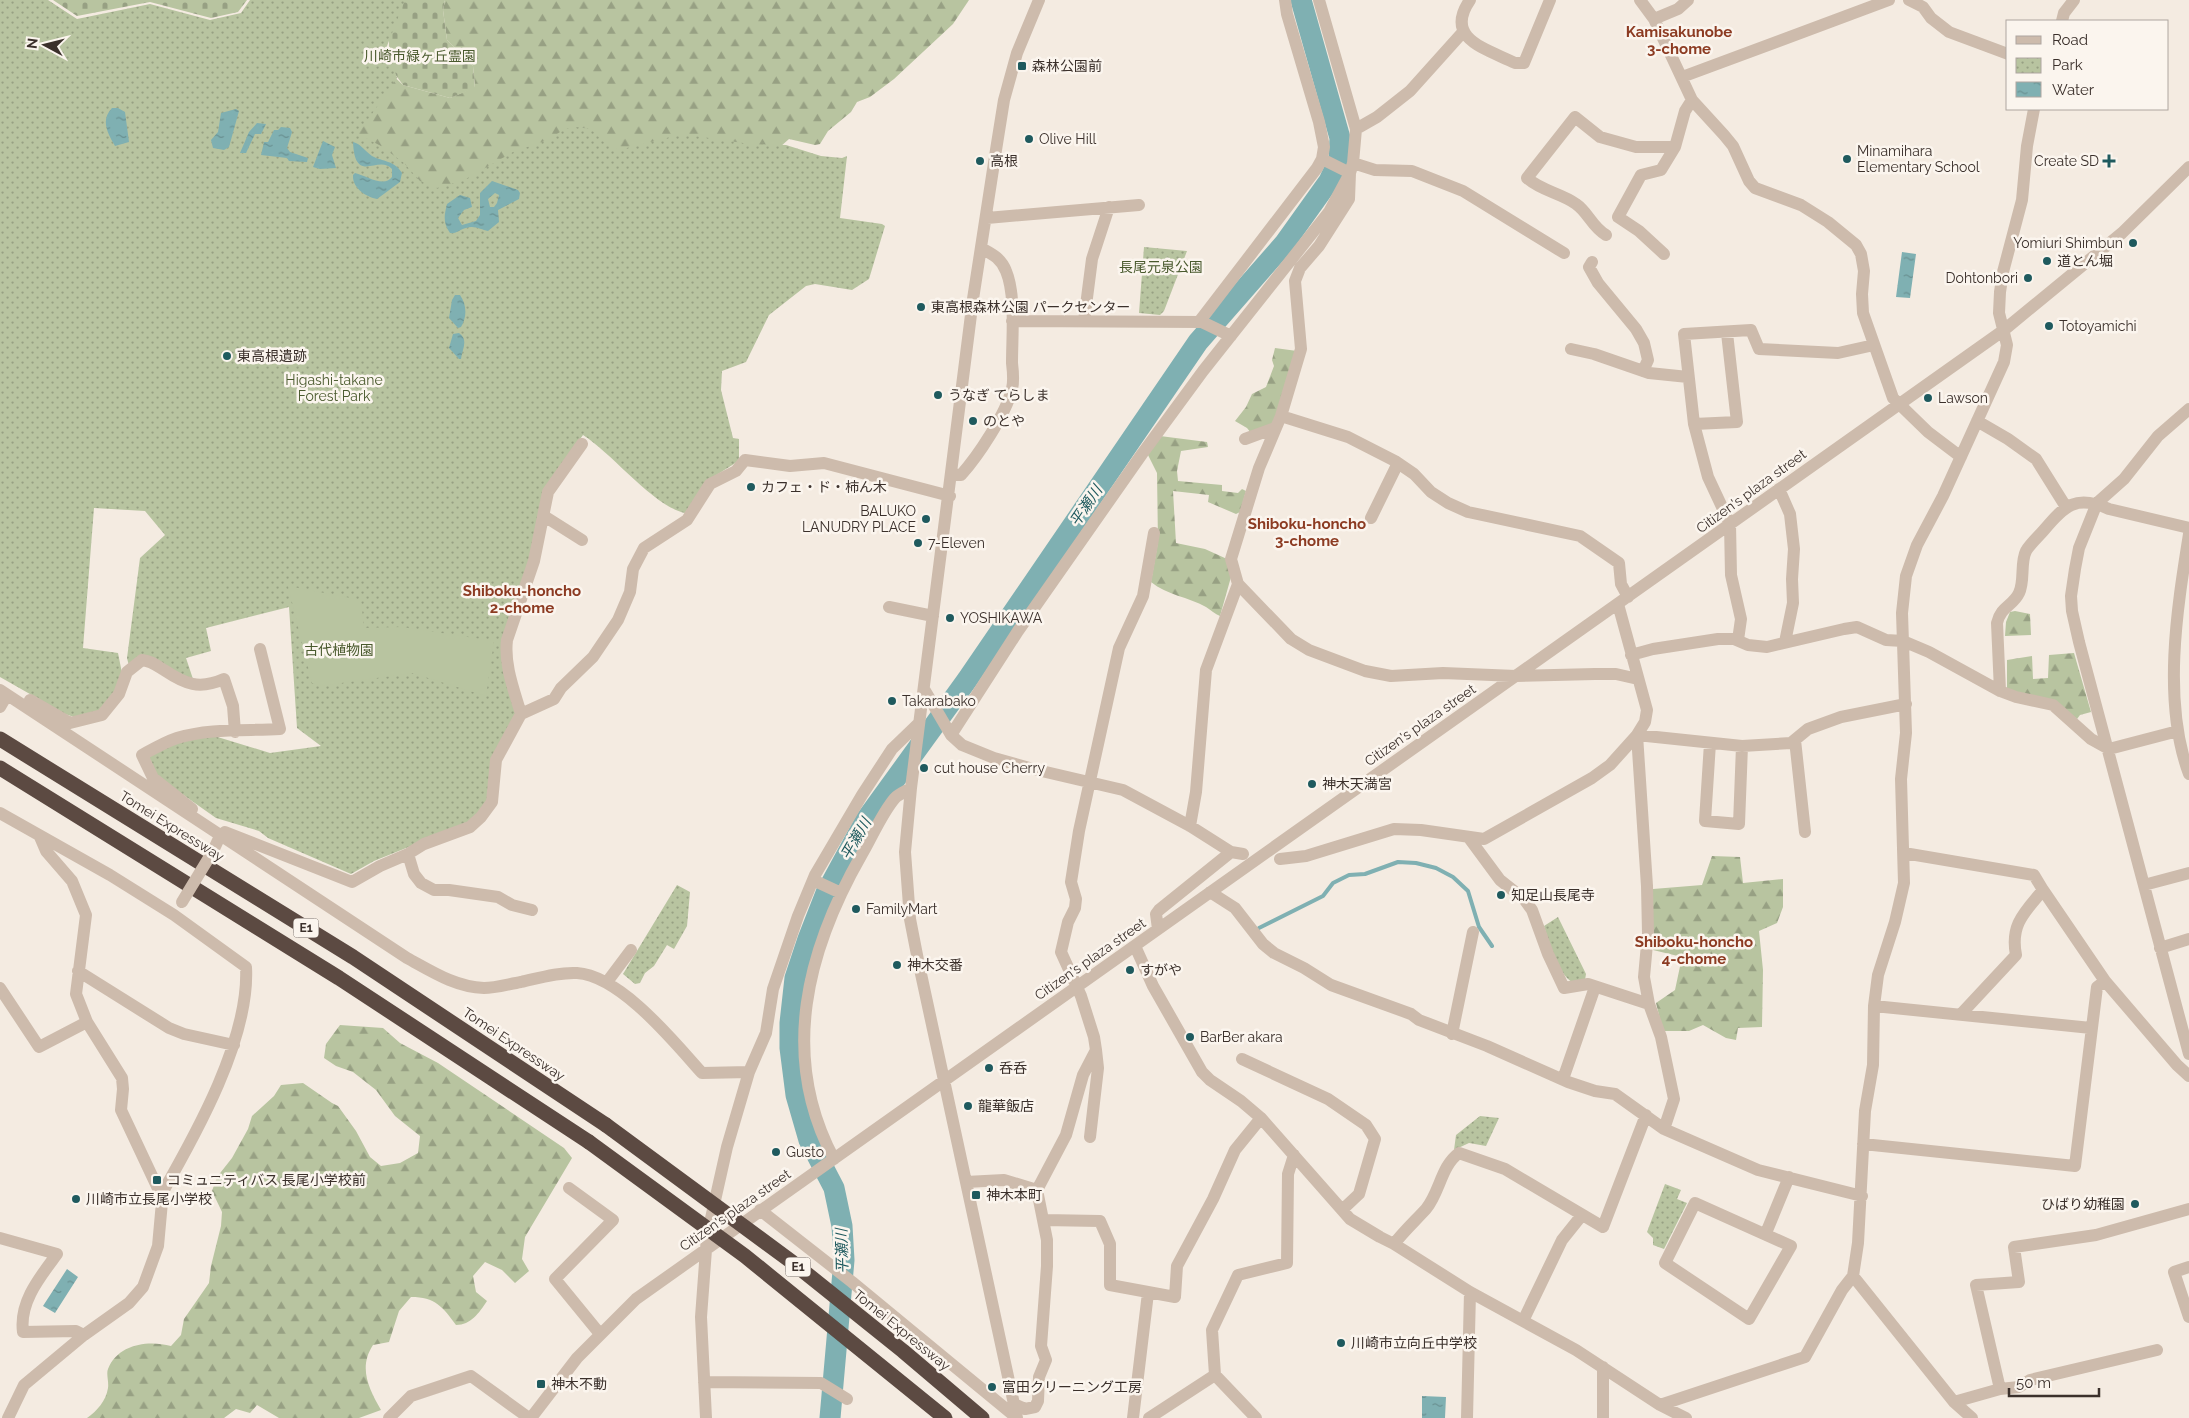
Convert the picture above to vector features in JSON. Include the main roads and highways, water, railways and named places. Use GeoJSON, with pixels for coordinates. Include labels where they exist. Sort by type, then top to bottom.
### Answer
{"type":"FeatureCollection","features":[{"type":"Feature","properties":{"kind":"highway","name":"Tomei Expressway"},"geometry":{"type":"LineString","coordinates":[[0,739],[353,958],[606,1125],[762,1239],[903,1351],[981,1418]]}},
{"type":"Feature","properties":{"kind":"highway","name":"E1"},"geometry":{"type":"LineString","coordinates":[[0,768],[356,988],[589,1142],[746,1256],[890,1371],[945,1418]]}},
{"type":"Feature","properties":{"kind":"water"},"geometry":{"type":"Polygon","coordinates":[[[112,108],[118,108],[125,112],[129,142],[115,146],[106,127],[106,117],[112,108]]]}},
{"type":"Feature","properties":{"kind":"water"},"geometry":{"type":"Polygon","coordinates":[[[236,109],[239,111],[229,147],[224,150],[213,148],[211,140],[218,132],[221,113],[236,109]]]}},
{"type":"Feature","properties":{"kind":"water"},"geometry":{"type":"Polygon","coordinates":[[[257,123],[266,124],[261,134],[255,134],[246,153],[240,153],[249,132],[257,123]]]}},
{"type":"Feature","properties":{"kind":"water"},"geometry":{"type":"Polygon","coordinates":[[[281,127],[290,128],[292,132],[287,148],[290,152],[308,158],[307,162],[289,161],[287,158],[261,155],[264,142],[268,142],[274,130],[278,130],[281,127]]]}},
{"type":"Feature","properties":{"kind":"water"},"geometry":{"type":"Polygon","coordinates":[[[323,141],[335,147],[332,155],[336,168],[320,169],[313,167],[323,141]]]}},
{"type":"Feature","properties":{"kind":"water"},"geometry":{"type":"Polygon","coordinates":[[[353,142],[361,146],[372,156],[395,166],[402,173],[400,182],[377,199],[368,196],[357,188],[353,175],[355,173],[375,180],[385,181],[392,177],[392,169],[386,165],[363,166],[358,163],[353,142]]]}},
{"type":"Feature","properties":{"kind":"water"},"geometry":{"type":"Polygon","coordinates":[[[492,181],[518,190],[520,193],[519,199],[498,210],[499,222],[488,231],[472,227],[450,233],[445,219],[447,204],[460,195],[470,198],[472,207],[464,210],[458,218],[462,225],[476,221],[480,215],[480,193],[492,181]],[[495,193],[488,199],[490,207],[494,207],[497,203],[499,195],[495,193]]]}},
{"type":"Feature","properties":{"kind":"water"},"geometry":{"type":"Polygon","coordinates":[[[1902,252],[1916,254],[1910,298],[1896,297],[1902,252]]]}},
{"type":"Feature","properties":{"kind":"water"},"geometry":{"type":"Polygon","coordinates":[[[455,295],[460,295],[465,311],[463,323],[458,328],[449,318],[452,300],[455,295]]]}},
{"type":"Feature","properties":{"kind":"water"},"geometry":{"type":"Polygon","coordinates":[[[459,333],[464,339],[461,359],[449,348],[453,334],[459,333]]]}},
{"type":"Feature","properties":{"kind":"water"},"geometry":{"type":"Polygon","coordinates":[[[67,1269],[78,1277],[55,1313],[43,1306],[67,1269]]]}},
{"type":"Feature","properties":{"kind":"water"},"geometry":{"type":"Polygon","coordinates":[[[1422,1396],[1446,1397],[1445,1418],[1422,1418],[1422,1396]]]}},
{"type":"Feature","properties":{"kind":"waterway","name":"平瀬川"},"geometry":{"type":"LineString","coordinates":[[830,1418],[844,1260],[842,1226],[834,1188],[809,1140],[796,1095],[790,1048],[790,1023],[795,978],[826,893],[865,821],[967,680],[1198,342],[1284,244],[1329,181],[1339,159],[1340,138],[1301,0]]}},
{"type":"Feature","properties":{"kind":"waterway"},"geometry":{"type":"LineString","coordinates":[[1259,928],[1323,896],[1333,883],[1349,875],[1365,874],[1398,862],[1416,863],[1436,868],[1453,877],[1468,891],[1479,927],[1492,946]]}},
{"type":"Feature","properties":{"kind":"place","name":"森林公園前"},"geometry":{"type":"Point","coordinates":[1022,66]}},
{"type":"Feature","properties":{"kind":"place","name":"Olive Hill"},"geometry":{"type":"Point","coordinates":[1029,139]}},
{"type":"Feature","properties":{"kind":"place","name":"Minamihara Elementary School"},"geometry":{"type":"Point","coordinates":[1847,159]}},
{"type":"Feature","properties":{"kind":"place","name":"高根"},"geometry":{"type":"Point","coordinates":[980,161]}},
{"type":"Feature","properties":{"kind":"place","name":"Create SD"},"geometry":{"type":"Point","coordinates":[2109,161]}},
{"type":"Feature","properties":{"kind":"place","name":"Yomiuri Shimbun"},"geometry":{"type":"Point","coordinates":[2133,243]}},
{"type":"Feature","properties":{"kind":"place","name":"道とん堀"},"geometry":{"type":"Point","coordinates":[2047,261]}},
{"type":"Feature","properties":{"kind":"place","name":"Dohtonbori"},"geometry":{"type":"Point","coordinates":[2028,278]}},
{"type":"Feature","properties":{"kind":"place","name":"東高根森林公園 パークセンター"},"geometry":{"type":"Point","coordinates":[921,307]}},
{"type":"Feature","properties":{"kind":"place","name":"Totoyamichi"},"geometry":{"type":"Point","coordinates":[2049,326]}},
{"type":"Feature","properties":{"kind":"place","name":"東高根遺跡"},"geometry":{"type":"Point","coordinates":[227,356]}},
{"type":"Feature","properties":{"kind":"place","name":"うなぎ てらしま"},"geometry":{"type":"Point","coordinates":[938,395]}},
{"type":"Feature","properties":{"kind":"place","name":"Lawson"},"geometry":{"type":"Point","coordinates":[1928,398]}},
{"type":"Feature","properties":{"kind":"place","name":"のとや"},"geometry":{"type":"Point","coordinates":[973,421]}},
{"type":"Feature","properties":{"kind":"place","name":"カフェ・ド・柿ん木"},"geometry":{"type":"Point","coordinates":[751,487]}},
{"type":"Feature","properties":{"kind":"place","name":"BALUKO LANUDRY PLACE"},"geometry":{"type":"Point","coordinates":[926,519]}},
{"type":"Feature","properties":{"kind":"place","name":"7-Eleven"},"geometry":{"type":"Point","coordinates":[918,543]}},
{"type":"Feature","properties":{"kind":"place","name":"YOSHIKAWA"},"geometry":{"type":"Point","coordinates":[950,618]}},
{"type":"Feature","properties":{"kind":"place","name":"Takarabako"},"geometry":{"type":"Point","coordinates":[892,701]}},
{"type":"Feature","properties":{"kind":"place","name":"cut house Cherry"},"geometry":{"type":"Point","coordinates":[924,768]}},
{"type":"Feature","properties":{"kind":"place","name":"神木天満宮"},"geometry":{"type":"Point","coordinates":[1312,784]}},
{"type":"Feature","properties":{"kind":"place","name":"知足山長尾寺"},"geometry":{"type":"Point","coordinates":[1501,895]}},
{"type":"Feature","properties":{"kind":"place","name":"FamilyMart"},"geometry":{"type":"Point","coordinates":[856,909]}},
{"type":"Feature","properties":{"kind":"place","name":"神木交番"},"geometry":{"type":"Point","coordinates":[897,965]}},
{"type":"Feature","properties":{"kind":"place","name":"すがや"},"geometry":{"type":"Point","coordinates":[1130,970]}},
{"type":"Feature","properties":{"kind":"place","name":"BarBer akara"},"geometry":{"type":"Point","coordinates":[1190,1037]}},
{"type":"Feature","properties":{"kind":"place","name":"呑呑"},"geometry":{"type":"Point","coordinates":[989,1068]}},
{"type":"Feature","properties":{"kind":"place","name":"龍華飯店"},"geometry":{"type":"Point","coordinates":[968,1106]}},
{"type":"Feature","properties":{"kind":"place","name":"Gusto"},"geometry":{"type":"Point","coordinates":[776,1152]}},
{"type":"Feature","properties":{"kind":"place","name":"コミュニティバス 長尾小学校前"},"geometry":{"type":"Point","coordinates":[157,1180]}},
{"type":"Feature","properties":{"kind":"place","name":"神木本町"},"geometry":{"type":"Point","coordinates":[976,1195]}},
{"type":"Feature","properties":{"kind":"place","name":"川崎市立長尾小学校"},"geometry":{"type":"Point","coordinates":[76,1199]}},
{"type":"Feature","properties":{"kind":"place","name":"ひばり幼稚園"},"geometry":{"type":"Point","coordinates":[2135,1204]}},
{"type":"Feature","properties":{"kind":"place","name":"川崎市立向丘中学校"},"geometry":{"type":"Point","coordinates":[1341,1343]}},
{"type":"Feature","properties":{"kind":"place","name":"神木不動"},"geometry":{"type":"Point","coordinates":[541,1384]}},
{"type":"Feature","properties":{"kind":"place","name":"富田クリーニング工房"},"geometry":{"type":"Point","coordinates":[992,1387]}},
{"type":"Feature","properties":{"kind":"district","name":"Kamisakunobe 3-chome"},"geometry":{"type":"Point","coordinates":[1679,40]}},
{"type":"Feature","properties":{"kind":"district","name":"Shiboku-honcho 3-chome"},"geometry":{"type":"Point","coordinates":[1307,532]}},
{"type":"Feature","properties":{"kind":"district","name":"Shiboku-honcho 2-chome"},"geometry":{"type":"Point","coordinates":[522,600]}},
{"type":"Feature","properties":{"kind":"district","name":"Shiboku-honcho 4-chome"},"geometry":{"type":"Point","coordinates":[1694,950]}},
{"type":"Feature","properties":{"kind":"park label","name":"川崎市緑ヶ丘霊園"},"geometry":{"type":"Point","coordinates":[420,56]}},
{"type":"Feature","properties":{"kind":"park label","name":"長尾元泉公園"},"geometry":{"type":"Point","coordinates":[1161,267]}},
{"type":"Feature","properties":{"kind":"park label","name":"Higashi-takane Forest Park"},"geometry":{"type":"Point","coordinates":[334,388]}},
{"type":"Feature","properties":{"kind":"park label","name":"古代植物園"},"geometry":{"type":"Point","coordinates":[339,650]}}]}
